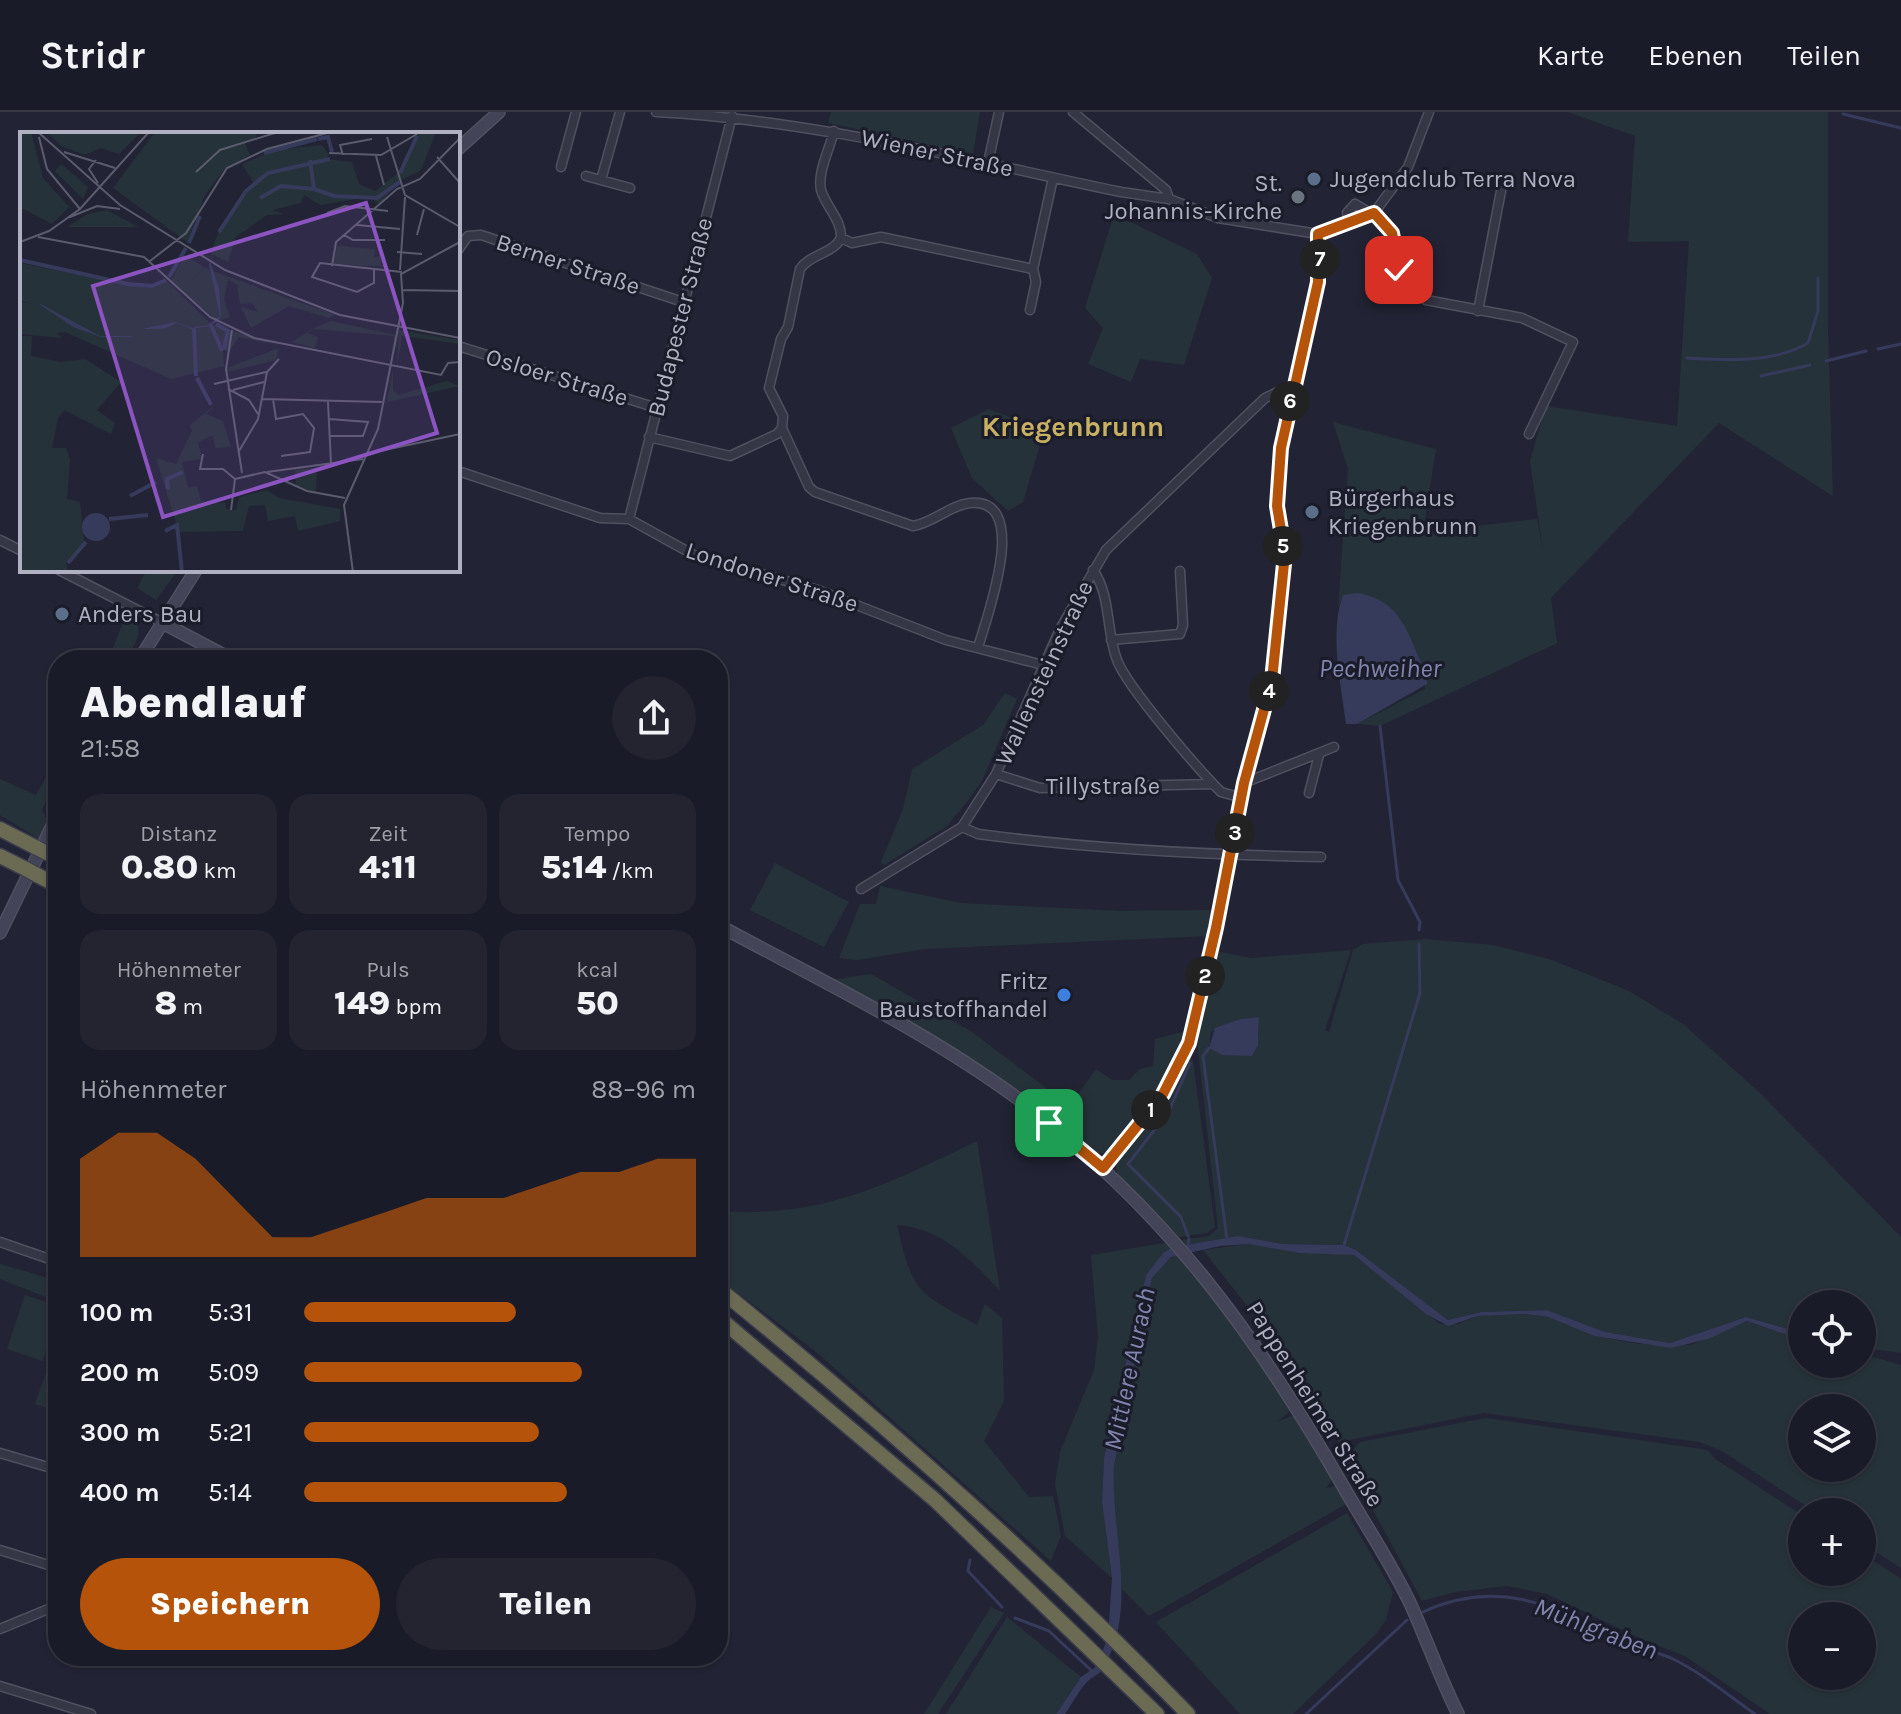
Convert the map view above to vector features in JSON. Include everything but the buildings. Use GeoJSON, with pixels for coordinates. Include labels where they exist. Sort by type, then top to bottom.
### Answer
{"type":"FeatureCollection","features":[{"type":"Feature","properties":{"kind":"highway"},"geometry":{"type":"LineString","coordinates":[[0,829],[40,861]]}},
{"type":"Feature","properties":{"kind":"highway"},"geometry":{"type":"LineString","coordinates":[[0,856],[40,861]]}},
{"type":"Feature","properties":{"kind":"highway"},"geometry":{"type":"LineString","coordinates":[[728,1296],[881,1422],[1032,1558],[1188,1714]]}},
{"type":"Feature","properties":{"kind":"highway"},"geometry":{"type":"LineString","coordinates":[[728,1325],[912,1480],[1016,1575],[1157,1714]]}},
{"type":"Feature","properties":{"kind":"street"},"geometry":{"type":"LineString","coordinates":[[561,167],[576,112]]}},
{"type":"Feature","properties":{"kind":"street"},"geometry":{"type":"LineString","coordinates":[[601,180],[620,112]]}},
{"type":"Feature","properties":{"kind":"street","name":"Wiener Straße"},"geometry":{"type":"LineString","coordinates":[[656,112],[732,116],[834,131],[1053,178],[1169,199],[1218,218],[1318,234]]}},
{"type":"Feature","properties":{"kind":"street"},"geometry":{"type":"LineString","coordinates":[[988,163],[999,112]]}},
{"type":"Feature","properties":{"kind":"street"},"geometry":{"type":"LineString","coordinates":[[1073,112],[1166,190],[1169,199]]}},
{"type":"Feature","properties":{"kind":"street"},"geometry":{"type":"LineString","coordinates":[[1103,1168],[1163,1094],[1189,1043],[1244,783],[1272,680],[1285,554],[1277,506],[1278,475],[1293,385],[1318,282],[1318,234],[1373,213],[1408,167],[1429,112]]}},
{"type":"Feature","properties":{"kind":"street"},"geometry":{"type":"LineString","coordinates":[[460,147],[493,114]]}},
{"type":"Feature","properties":{"kind":"street","name":"Budapester Straße"},"geometry":{"type":"LineString","coordinates":[[629,519],[732,116]]}},
{"type":"Feature","properties":{"kind":"street"},"geometry":{"type":"LineString","coordinates":[[834,131],[821,180],[822,190],[841,228],[841,238],[838,245],[804,262],[800,269],[788,327],[781,339],[769,388],[783,416],[782,428],[809,487],[815,492],[913,526],[965,504],[978,503],[995,515],[1005,543],[978,648]]}},
{"type":"Feature","properties":{"kind":"street"},"geometry":{"type":"LineString","coordinates":[[586,176],[630,188]]}},
{"type":"Feature","properties":{"kind":"street"},"geometry":{"type":"LineString","coordinates":[[1030,310],[1036,282],[1033,269],[1053,178]]}},
{"type":"Feature","properties":{"kind":"street"},"geometry":{"type":"LineString","coordinates":[[1478,311],[1501,191]]}},
{"type":"Feature","properties":{"kind":"street"},"geometry":{"type":"LineString","coordinates":[[1349,223],[1347,213],[1355,204],[1373,213],[1392,233],[1399,270],[1408,284],[1426,300],[1522,318],[1573,342],[1529,434]]}},
{"type":"Feature","properties":{"kind":"street","name":"Berner Straße"},"geometry":{"type":"LineString","coordinates":[[460,247],[468,236],[481,235],[683,302]]}},
{"type":"Feature","properties":{"kind":"street"},"geometry":{"type":"LineString","coordinates":[[841,238],[852,243],[881,237],[1033,269]]}},
{"type":"Feature","properties":{"kind":"street","name":"Osloer Straße"},"geometry":{"type":"LineString","coordinates":[[460,347],[657,408]]}},
{"type":"Feature","properties":{"kind":"street","name":"Wallensteinstraße"},"geometry":{"type":"LineString","coordinates":[[861,889],[962,827],[996,774],[1043,665],[1093,570],[1126,528],[1212,446],[1265,398],[1293,385]]}},
{"type":"Feature","properties":{"kind":"street"},"geometry":{"type":"LineString","coordinates":[[649,437],[730,456],[777,434],[782,428]]}},
{"type":"Feature","properties":{"kind":"street","name":"Londoner Straße"},"geometry":{"type":"LineString","coordinates":[[460,472],[600,518],[629,519],[694,555],[818,590],[911,628],[1043,665]]}},
{"type":"Feature","properties":{"kind":"street"},"geometry":{"type":"LineString","coordinates":[[0,540],[20,550]]}},
{"type":"Feature","properties":{"kind":"street"},"geometry":{"type":"LineString","coordinates":[[1093,570],[1104,593],[1111,640],[1131,685],[1213,784],[1221,792],[1242,798]]}},
{"type":"Feature","properties":{"kind":"street"},"geometry":{"type":"LineString","coordinates":[[1111,640],[1180,634],[1183,625],[1180,571]]}},
{"type":"Feature","properties":{"kind":"street"},"geometry":{"type":"LineString","coordinates":[[63,572],[214,650]]}},
{"type":"Feature","properties":{"kind":"street"},"geometry":{"type":"LineString","coordinates":[[145,650],[195,572]]}},
{"type":"Feature","properties":{"kind":"street"},"geometry":{"type":"LineString","coordinates":[[1244,783],[1334,747]]}},
{"type":"Feature","properties":{"kind":"street"},"geometry":{"type":"LineString","coordinates":[[1309,793],[1319,755]]}},
{"type":"Feature","properties":{"kind":"street","name":"Tillystraße"},"geometry":{"type":"LineString","coordinates":[[996,774],[1040,788],[1213,784]]}},
{"type":"Feature","properties":{"kind":"street"},"geometry":{"type":"LineString","coordinates":[[962,827],[978,834],[1012,838],[1230,855],[1321,857]]}},
{"type":"Feature","properties":{"kind":"street"},"geometry":{"type":"LineString","coordinates":[[0,933],[40,861],[48,840]]}},
{"type":"Feature","properties":{"kind":"street","name":"Pappenheimer Straße"},"geometry":{"type":"LineString","coordinates":[[728,930],[978,1072],[1029,1107],[1103,1168],[1167,1232],[1215,1287],[1274,1369],[1409,1601],[1458,1714]]}},
{"type":"Feature","properties":{"kind":"street"},"geometry":{"type":"LineString","coordinates":[[0,1242],[48,1259]]}},
{"type":"Feature","properties":{"kind":"street"},"geometry":{"type":"LineString","coordinates":[[0,1453],[48,1467]]}},
{"type":"Feature","properties":{"kind":"street"},"geometry":{"type":"LineString","coordinates":[[0,1550],[48,1565]]}},
{"type":"Feature","properties":{"kind":"street"},"geometry":{"type":"LineString","coordinates":[[0,1629],[48,1609]]}},
{"type":"Feature","properties":{"kind":"street"},"geometry":{"type":"LineString","coordinates":[[0,1686],[91,1714]]}},
{"type":"Feature","properties":{"kind":"shaded area"},"geometry":{"type":"Polygon","coordinates":[[[831,112],[980,112],[973,154],[828,123],[831,112]]]}},
{"type":"Feature","properties":{"kind":"shaded area"},"geometry":{"type":"Polygon","coordinates":[[[1568,112],[1828,112],[1828,328],[1833,496],[1719,423],[1551,598],[1557,643],[1380,726],[1357,724],[1425,689],[1426,672],[1343,595],[1338,608],[1348,469],[1333,422],[1436,449],[1423,532],[1537,519],[1543,551],[1530,461],[1546,406],[1677,426],[1689,241],[1628,242],[1635,136],[1568,112]]]}},
{"type":"Feature","properties":{"kind":"shaded area"},"geometry":{"type":"Polygon","coordinates":[[[1114,214],[1197,254],[1212,278],[1184,365],[1140,359],[1131,382],[1088,364],[1103,328],[1085,308],[1114,214]]]}},
{"type":"Feature","properties":{"kind":"shaded area"},"geometry":{"type":"Polygon","coordinates":[[[989,409],[1044,431],[1023,502],[1008,511],[972,478],[951,428],[989,409]]]}},
{"type":"Feature","properties":{"kind":"shaded area"},"geometry":{"type":"Polygon","coordinates":[[[146,572],[177,572],[156,600],[137,588],[146,572]]]}},
{"type":"Feature","properties":{"kind":"shaded area"},"geometry":{"type":"Polygon","coordinates":[[[127,613],[137,624],[136,641],[131,650],[112,650],[127,613]]]}},
{"type":"Feature","properties":{"kind":"shaded area"},"geometry":{"type":"Polygon","coordinates":[[[1005,693],[1017,699],[982,781],[946,827],[884,865],[881,862],[903,809],[912,769],[983,725],[1005,693]]]}},
{"type":"Feature","properties":{"kind":"shaded area"},"geometry":{"type":"Polygon","coordinates":[[[48,773],[48,800],[42,810],[47,820],[42,841],[0,815],[0,779],[36,795],[48,773]]]}},
{"type":"Feature","properties":{"kind":"shaded area"},"geometry":{"type":"Polygon","coordinates":[[[775,863],[849,902],[824,947],[750,910],[775,863]]]}},
{"type":"Feature","properties":{"kind":"shaded area"},"geometry":{"type":"Polygon","coordinates":[[[880,886],[961,903],[1119,911],[1213,910],[1207,936],[925,949],[857,960],[839,958],[860,904],[876,904],[880,886]]]}},
{"type":"Feature","properties":{"kind":"shaded area"},"geometry":{"type":"Polygon","coordinates":[[[1425,939],[1493,945],[1549,959],[1629,991],[1683,1024],[1759,1092],[1901,1237],[1901,1353],[1876,1350],[1876,1290],[1788,1290],[1788,1329],[1746,1317],[1670,1343],[1605,1332],[1547,1310],[1481,1312],[1448,1320],[1356,1250],[1344,1245],[1283,1244],[1238,1236],[1186,1245],[1182,1240],[1209,1236],[1218,1228],[1198,1048],[1199,1018],[1215,956],[1220,952],[1251,958],[1351,950],[1325,1030],[1329,1032],[1353,950],[1363,944],[1425,939]],[[1259,1017],[1240,1019],[1211,1032],[1209,1048],[1222,1055],[1241,1054],[1259,1035],[1259,1017]]]}},
{"type":"Feature","properties":{"kind":"shaded area"},"geometry":{"type":"Polygon","coordinates":[[[871,974],[972,1032],[1070,1106],[1096,1069],[1112,1080],[1129,1080],[1140,1069],[1153,1066],[1155,1039],[1182,1032],[1185,1037],[1172,1069],[1144,1114],[1108,1153],[1093,1153],[1041,1110],[831,980],[871,974]]]}},
{"type":"Feature","properties":{"kind":"shaded area"},"geometry":{"type":"Polygon","coordinates":[[[1189,1055],[1193,1061],[1215,1227],[1207,1233],[1179,1237],[1118,1175],[1115,1165],[1117,1156],[1168,1096],[1189,1055]]]}},
{"type":"Feature","properties":{"kind":"shaded area"},"geometry":{"type":"Polygon","coordinates":[[[977,1141],[1000,1291],[954,1247],[928,1232],[897,1225],[908,1265],[920,1288],[930,1297],[977,1325],[985,1304],[1002,1318],[1004,1401],[984,1441],[1029,1497],[1053,1496],[1061,1536],[1051,1561],[815,1351],[728,1286],[728,1211],[755,1212],[822,1204],[913,1171],[977,1141]]]}},
{"type":"Feature","properties":{"kind":"shaded area"},"geometry":{"type":"Polygon","coordinates":[[[1170,1242],[1174,1247],[1146,1275],[1104,1458],[1102,1502],[1112,1578],[1065,1536],[1055,1484],[1060,1452],[1094,1370],[1098,1337],[1091,1255],[1170,1242]]]}},
{"type":"Feature","properties":{"kind":"shaded area"},"geometry":{"type":"Polygon","coordinates":[[[1249,1244],[1354,1255],[1440,1324],[1458,1324],[1478,1316],[1526,1314],[1548,1317],[1594,1336],[1639,1344],[1691,1345],[1747,1321],[1788,1335],[1788,1378],[1876,1378],[1876,1358],[1901,1365],[1901,1568],[1876,1552],[1876,1498],[1794,1498],[1722,1451],[1699,1442],[1484,1413],[1339,1442],[1248,1307],[1203,1250],[1249,1244]]]}},
{"type":"Feature","properties":{"kind":"shaded area"},"geometry":{"type":"Polygon","coordinates":[[[1179,1254],[1236,1323],[1291,1410],[1277,1422],[1294,1415],[1299,1417],[1333,1478],[1326,1488],[1339,1486],[1348,1503],[1149,1616],[1122,1589],[1112,1498],[1114,1466],[1152,1277],[1171,1257],[1179,1254]]]}},
{"type":"Feature","properties":{"kind":"shaded area"},"geometry":{"type":"Polygon","coordinates":[[[0,1264],[48,1278],[48,1298],[0,1279],[0,1264]]]}},
{"type":"Feature","properties":{"kind":"shaded area"},"geometry":{"type":"Polygon","coordinates":[[[25,1295],[48,1303],[48,1343],[43,1361],[7,1349],[25,1295]]]}},
{"type":"Feature","properties":{"kind":"shaded area"},"geometry":{"type":"Polygon","coordinates":[[[48,1367],[48,1409],[35,1404],[48,1367]]]}},
{"type":"Feature","properties":{"kind":"shaded area"},"geometry":{"type":"Polygon","coordinates":[[[1486,1418],[1708,1450],[1715,1459],[1788,1506],[1788,1586],[1876,1586],[1876,1562],[1901,1579],[1901,1714],[1770,1714],[1685,1656],[1547,1594],[1507,1586],[1455,1592],[1422,1601],[1345,1458],[1360,1442],[1486,1418]]]}},
{"type":"Feature","properties":{"kind":"shaded area"},"geometry":{"type":"Polygon","coordinates":[[[1347,1513],[1393,1592],[1386,1620],[1376,1634],[1293,1714],[1240,1714],[1156,1622],[1347,1513]]]}},
{"type":"Feature","properties":{"kind":"shaded area"},"geometry":{"type":"Polygon","coordinates":[[[991,1607],[1004,1613],[938,1714],[924,1714],[991,1607]]]}},
{"type":"Feature","properties":{"kind":"shaded area"},"geometry":{"type":"Polygon","coordinates":[[[1007,1617],[1081,1677],[1056,1714],[946,1714],[1007,1617]]]}},
{"type":"Feature","properties":{"kind":"water","name":"Pechweiher"},"geometry":{"type":"Polygon","coordinates":[[[1358,593],[1385,603],[1402,621],[1426,673],[1427,684],[1357,724],[1346,724],[1337,659],[1337,626],[1343,595],[1358,593]]]}},
{"type":"Feature","properties":{"kind":"water"},"geometry":{"type":"Polygon","coordinates":[[[1259,1017],[1258,1045],[1252,1056],[1222,1055],[1209,1048],[1215,1028],[1240,1019],[1259,1017]]]}},
{"type":"Feature","properties":{"kind":"water","name":"Mittlere Aurach"},"geometry":{"type":"Polygon","coordinates":[[[1238,1236],[1283,1244],[1344,1245],[1356,1250],[1448,1320],[1481,1312],[1547,1310],[1605,1332],[1670,1343],[1746,1317],[1788,1329],[1788,1335],[1747,1321],[1708,1339],[1671,1348],[1594,1336],[1548,1317],[1526,1314],[1478,1316],[1448,1326],[1426,1314],[1354,1255],[1300,1253],[1249,1244],[1220,1246],[1171,1257],[1152,1278],[1114,1466],[1121,1594],[1120,1619],[1114,1644],[1102,1670],[1086,1683],[1065,1714],[1056,1714],[1081,1677],[1097,1666],[1108,1637],[1112,1578],[1102,1502],[1104,1458],[1146,1275],[1164,1252],[1174,1247],[1238,1236]]]}},
{"type":"Feature","properties":{"kind":"waterway"},"geometry":{"type":"LineString","coordinates":[[1843,114],[1901,128]]}},
{"type":"Feature","properties":{"kind":"waterway"},"geometry":{"type":"LineString","coordinates":[[1687,358],[1764,358],[1808,343],[1818,311],[1818,278]]}},
{"type":"Feature","properties":{"kind":"waterway"},"geometry":{"type":"LineString","coordinates":[[1878,349],[1901,344]]}},
{"type":"Feature","properties":{"kind":"waterway"},"geometry":{"type":"LineString","coordinates":[[1826,361],[1866,351]]}},
{"type":"Feature","properties":{"kind":"waterway"},"geometry":{"type":"LineString","coordinates":[[1761,376],[1810,365]]}},
{"type":"Feature","properties":{"kind":"waterway"},"geometry":{"type":"LineString","coordinates":[[1380,726],[1398,880],[1420,922],[1419,930]]}},
{"type":"Feature","properties":{"kind":"waterway"},"geometry":{"type":"LineString","coordinates":[[1344,1245],[1420,993],[1419,944]]}},
{"type":"Feature","properties":{"kind":"waterway"},"geometry":{"type":"LineString","coordinates":[[1209,1048],[1203,1056],[1227,1240]]}},
{"type":"Feature","properties":{"kind":"waterway"},"geometry":{"type":"LineString","coordinates":[[1188,1236],[1181,1217],[1128,1164],[1169,1111],[1190,1063]]}},
{"type":"Feature","properties":{"kind":"waterway"},"geometry":{"type":"LineString","coordinates":[[1188,1244],[1189,1239]]}},
{"type":"Feature","properties":{"kind":"waterway"},"geometry":{"type":"LineString","coordinates":[[970,1560],[968,1571],[1002,1607]]}},
{"type":"Feature","properties":{"kind":"waterway","name":"Mühlgraben"},"geometry":{"type":"LineString","coordinates":[[1423,1612],[1478,1597],[1503,1597],[1552,1608],[1673,1659],[1755,1714]]}},
{"type":"Feature","properties":{"kind":"waterway"},"geometry":{"type":"LineString","coordinates":[[1015,1618],[1049,1631],[1093,1672]]}},
{"type":"Feature","properties":{"kind":"waterway","name":"Mühlgraben"},"geometry":{"type":"LineString","coordinates":[[1306,1714],[1407,1620]]}},
{"type":"Feature","properties":{"kind":"place","name":"Jugendclub Terra Nova"},"geometry":{"type":"Point","coordinates":[1314,179]}},
{"type":"Feature","properties":{"kind":"place","name":"St. Johannis-Kirche"},"geometry":{"type":"Point","coordinates":[1298,197]}},
{"type":"Feature","properties":{"kind":"place","name":"Bürgerhaus Kriegenbrunn"},"geometry":{"type":"Point","coordinates":[1312,512]}},
{"type":"Feature","properties":{"kind":"place","name":"Anders Bau"},"geometry":{"type":"Point","coordinates":[62,614]}},
{"type":"Feature","properties":{"kind":"place","name":"Fritz Baustoffhandel"},"geometry":{"type":"Point","coordinates":[1064,995]}},
{"type":"Feature","properties":{"kind":"district","name":"Kriegenbrunn"},"geometry":{"type":"Point","coordinates":[1073,426]}},
{"type":"Feature","properties":{"kind":"route"},"geometry":{"type":"LineString","coordinates":[[1049,1123],[1103,1168],[1163,1094],[1189,1043],[1216,928],[1244,783],[1272,680],[1285,554],[1277,506],[1278,475],[1301,348],[1321,265],[1318,234],[1374,213],[1392,233],[1399,270]]}}]}
